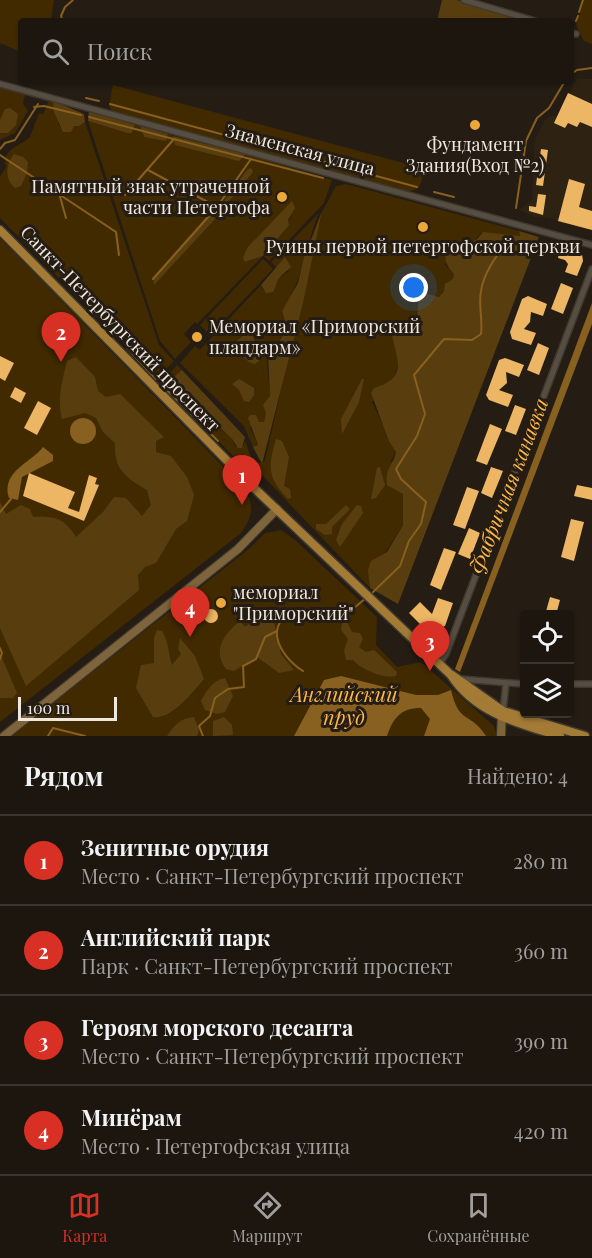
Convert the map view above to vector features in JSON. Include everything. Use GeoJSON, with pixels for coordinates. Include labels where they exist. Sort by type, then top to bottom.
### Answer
{"type":"FeatureCollection","features":[{"type":"Feature","properties":{"kind":"main road","name":"Санкт-Петербургский проспект"},"geometry":{"type":"LineString","coordinates":[[0,230],[243,478],[374,600],[473,698],[502,716],[560,736]]}},
{"type":"Feature","properties":{"kind":"main road"},"geometry":{"type":"LineString","coordinates":[[4,736],[238,549],[277,509]]}},
{"type":"Feature","properties":{"kind":"main road","name":"Санкт-Петербургский проспект"},"geometry":{"type":"LineString","coordinates":[[451,675],[461,679],[502,716],[585,736]]}},
{"type":"Feature","properties":{"kind":"main road"},"geometry":{"type":"LineString","coordinates":[[502,716],[503,736]]}},
{"type":"Feature","properties":{"kind":"street"},"geometry":{"type":"LineString","coordinates":[[465,0],[525,18]]}},
{"type":"Feature","properties":{"kind":"street","name":"Знаменская улица"},"geometry":{"type":"LineString","coordinates":[[0,84],[592,245]]}},
{"type":"Feature","properties":{"kind":"street"},"geometry":{"type":"LineString","coordinates":[[439,664],[446,654],[592,269]]}},
{"type":"Feature","properties":{"kind":"street"},"geometry":{"type":"LineString","coordinates":[[461,679],[520,684]]}},
{"type":"Feature","properties":{"kind":"street"},"geometry":{"type":"LineString","coordinates":[[502,716],[506,683]]}},
{"type":"Feature","properties":{"kind":"street"},"geometry":{"type":"LineString","coordinates":[[574,684],[592,684]]}},
{"type":"Feature","properties":{"kind":"shaded area"},"geometry":{"type":"Polygon","coordinates":[[[0,0],[54,0],[51,18],[18,18],[18,51],[0,43],[0,0]]]}},
{"type":"Feature","properties":{"kind":"shaded area"},"geometry":{"type":"Polygon","coordinates":[[[442,0],[457,0],[515,18],[438,18],[442,0]]]}},
{"type":"Feature","properties":{"kind":"shaded area"},"geometry":{"type":"Polygon","coordinates":[[[584,0],[592,0],[592,44],[584,41],[576,25],[584,0]]]}},
{"type":"Feature","properties":{"kind":"shaded area"},"geometry":{"type":"Polygon","coordinates":[[[577,79],[592,79],[592,230],[548,218],[534,217],[519,210],[532,200],[535,139],[545,120],[552,115],[557,117],[577,79]]]}},
{"type":"Feature","properties":{"kind":"shaded area"},"geometry":{"type":"Polygon","coordinates":[[[113,85],[422,168],[424,173],[419,188],[409,192],[112,111],[109,106],[113,85]]]}},
{"type":"Feature","properties":{"kind":"shaded area"},"geometry":{"type":"Polygon","coordinates":[[[0,88],[25,94],[23,104],[28,111],[15,133],[0,140],[0,88]]]}},
{"type":"Feature","properties":{"kind":"shaded area"},"geometry":{"type":"Polygon","coordinates":[[[49,101],[53,101],[59,126],[79,126],[85,122],[159,345],[174,361],[157,378],[0,218],[0,177],[6,167],[6,156],[30,137],[39,113],[43,114],[49,101]]]}},
{"type":"Feature","properties":{"kind":"shaded area"},"geometry":{"type":"Polygon","coordinates":[[[53,101],[84,114],[85,122],[74,126],[71,132],[63,132],[54,112],[53,101]]]}},
{"type":"Feature","properties":{"kind":"shaded area"},"geometry":{"type":"Polygon","coordinates":[[[10,108],[18,114],[16,125],[8,133],[0,133],[0,120],[5,109],[10,108]]]}},
{"type":"Feature","properties":{"kind":"shaded area"},"geometry":{"type":"Polygon","coordinates":[[[89,110],[135,125],[132,133],[88,121],[89,110]]]}},
{"type":"Feature","properties":{"kind":"shaded area"},"geometry":{"type":"Polygon","coordinates":[[[88,121],[127,133],[132,133],[135,125],[140,126],[144,137],[167,138],[168,134],[173,136],[173,140],[244,159],[246,154],[332,180],[324,203],[269,261],[264,256],[266,251],[293,214],[245,262],[263,256],[197,324],[195,322],[184,334],[191,342],[175,359],[160,341],[88,121]]]}},
{"type":"Feature","properties":{"kind":"shaded area"},"geometry":{"type":"Polygon","coordinates":[[[140,126],[168,134],[166,141],[144,137],[140,126]]]}},
{"type":"Feature","properties":{"kind":"shaded area"},"geometry":{"type":"Polygon","coordinates":[[[173,136],[246,154],[239,161],[175,145],[173,136]]]}},
{"type":"Feature","properties":{"kind":"shaded area"},"geometry":{"type":"Polygon","coordinates":[[[14,154],[23,157],[28,162],[27,173],[21,186],[15,188],[9,180],[7,171],[14,154]]]}},
{"type":"Feature","properties":{"kind":"shaded area"},"geometry":{"type":"Polygon","coordinates":[[[251,168],[253,172],[221,211],[218,209],[247,170],[251,168]]]}},
{"type":"Feature","properties":{"kind":"shaded area"},"geometry":{"type":"Polygon","coordinates":[[[346,184],[519,231],[520,236],[481,233],[464,252],[461,250],[445,264],[454,274],[453,279],[439,297],[427,293],[419,296],[414,319],[405,330],[402,325],[396,348],[399,361],[395,376],[372,402],[396,452],[391,461],[403,494],[403,525],[369,578],[370,588],[263,476],[257,463],[263,463],[265,460],[322,212],[336,186],[346,184]]]}},
{"type":"Feature","properties":{"kind":"shaded area"},"geometry":{"type":"Polygon","coordinates":[[[292,201],[295,208],[288,220],[289,225],[263,256],[245,262],[243,258],[247,248],[292,201]]]}},
{"type":"Feature","properties":{"kind":"shaded area"},"geometry":{"type":"Polygon","coordinates":[[[322,211],[303,303],[262,464],[253,447],[258,445],[248,418],[250,415],[256,415],[259,422],[264,422],[266,413],[263,405],[270,396],[268,355],[274,351],[287,328],[282,311],[298,283],[305,253],[300,245],[311,240],[322,211]]]}},
{"type":"Feature","properties":{"kind":"shaded area"},"geometry":{"type":"Polygon","coordinates":[[[212,214],[215,219],[154,285],[153,277],[208,215],[212,214]]]}},
{"type":"Feature","properties":{"kind":"shaded area"},"geometry":{"type":"Polygon","coordinates":[[[318,214],[299,276],[282,311],[287,328],[267,361],[270,396],[264,422],[259,422],[250,428],[258,445],[253,447],[244,426],[180,363],[195,346],[200,350],[261,285],[263,290],[278,282],[279,278],[289,271],[285,257],[277,268],[271,262],[318,214]]]}},
{"type":"Feature","properties":{"kind":"shaded area"},"geometry":{"type":"Polygon","coordinates":[[[519,231],[539,237],[398,604],[370,588],[368,570],[371,561],[387,552],[403,525],[403,494],[387,485],[388,470],[396,452],[389,441],[371,393],[374,388],[394,377],[397,370],[397,355],[391,325],[397,321],[405,329],[417,315],[419,296],[426,293],[439,297],[444,291],[445,284],[453,279],[454,274],[445,257],[452,246],[457,243],[463,253],[466,245],[477,239],[483,232],[520,236],[519,231]]]}},
{"type":"Feature","properties":{"kind":"shaded area"},"geometry":{"type":"Polygon","coordinates":[[[0,238],[243,487],[251,510],[241,533],[0,722],[0,238]]]}},
{"type":"Feature","properties":{"kind":"shaded area"},"geometry":{"type":"Polygon","coordinates":[[[285,257],[291,267],[279,278],[273,292],[266,293],[261,285],[285,257]]]}},
{"type":"Feature","properties":{"kind":"shaded area"},"geometry":{"type":"Polygon","coordinates":[[[263,259],[273,269],[210,335],[200,325],[263,259]]]}},
{"type":"Feature","properties":{"kind":"shaded area"},"geometry":{"type":"Polygon","coordinates":[[[249,330],[253,332],[258,353],[259,361],[255,364],[249,362],[235,349],[236,342],[249,330]]]}},
{"type":"Feature","properties":{"kind":"shaded area"},"geometry":{"type":"Polygon","coordinates":[[[76,357],[95,377],[98,391],[106,397],[120,394],[164,437],[156,441],[156,452],[171,456],[187,477],[194,495],[187,521],[176,529],[156,563],[145,567],[138,575],[139,590],[26,686],[0,628],[0,502],[6,514],[21,505],[30,509],[33,517],[47,517],[63,522],[76,537],[103,512],[114,497],[126,498],[142,516],[151,505],[147,490],[122,472],[116,460],[115,443],[103,432],[96,418],[85,413],[62,419],[60,397],[63,376],[67,361],[76,357]]]}},
{"type":"Feature","properties":{"kind":"shaded area"},"geometry":{"type":"Polygon","coordinates":[[[177,365],[182,370],[175,377],[181,389],[232,439],[235,446],[244,445],[245,441],[259,478],[254,477],[163,385],[163,380],[177,365]]]}},
{"type":"Feature","properties":{"kind":"shaded area"},"geometry":{"type":"Polygon","coordinates":[[[182,370],[245,437],[242,448],[238,448],[232,439],[181,389],[174,377],[182,370]]]}},
{"type":"Feature","properties":{"kind":"shaded area"},"geometry":{"type":"Polygon","coordinates":[[[239,379],[254,388],[254,395],[249,402],[244,401],[239,390],[232,384],[239,379]]]}},
{"type":"Feature","properties":{"kind":"shaded area"},"geometry":{"type":"Polygon","coordinates":[[[364,379],[359,402],[342,434],[341,419],[364,379]]]}},
{"type":"Feature","properties":{"kind":"shaded area"},"geometry":{"type":"Polygon","coordinates":[[[276,439],[282,441],[289,457],[284,486],[290,489],[291,498],[288,499],[276,484],[271,471],[276,439]]]}},
{"type":"Feature","properties":{"kind":"shaded area"},"geometry":{"type":"Polygon","coordinates":[[[380,467],[385,485],[376,498],[371,499],[377,468],[380,467]]]}},
{"type":"Feature","properties":{"kind":"shaded area"},"geometry":{"type":"Polygon","coordinates":[[[346,505],[350,509],[332,527],[332,534],[325,535],[316,529],[316,524],[326,524],[346,505]]]}},
{"type":"Feature","properties":{"kind":"shaded area"},"geometry":{"type":"Polygon","coordinates":[[[357,505],[361,506],[363,513],[340,547],[336,540],[342,524],[357,505]]]}},
{"type":"Feature","properties":{"kind":"shaded area"},"geometry":{"type":"Polygon","coordinates":[[[281,530],[295,540],[377,617],[376,645],[397,667],[421,662],[494,726],[497,736],[11,736],[250,548],[265,533],[281,530]]]}},
{"type":"Feature","properties":{"kind":"shaded area"},"geometry":{"type":"Polygon","coordinates":[[[259,617],[274,622],[281,654],[294,670],[279,673],[257,657],[234,671],[226,669],[220,655],[225,637],[240,621],[245,627],[259,617]]]}},
{"type":"Feature","properties":{"kind":"shaded area"},"geometry":{"type":"Polygon","coordinates":[[[343,619],[346,620],[352,632],[360,633],[363,639],[359,647],[366,652],[374,650],[397,672],[396,676],[379,675],[353,660],[346,660],[344,650],[348,639],[341,630],[343,619]]]}},
{"type":"Feature","properties":{"kind":"shaded area"},"geometry":{"type":"Polygon","coordinates":[[[157,630],[162,631],[164,635],[172,665],[181,654],[178,649],[180,638],[195,656],[204,679],[174,710],[160,717],[153,717],[136,688],[141,665],[154,663],[154,638],[157,630]]]}},
{"type":"Feature","properties":{"kind":"shaded area"},"geometry":{"type":"Polygon","coordinates":[[[0,653],[17,693],[13,698],[0,698],[0,653]]]}},
{"type":"Feature","properties":{"kind":"shaded area"},"geometry":{"type":"Polygon","coordinates":[[[225,678],[233,696],[225,712],[217,714],[205,710],[201,701],[205,693],[210,686],[225,678]]]}},
{"type":"Feature","properties":{"kind":"shaded area"},"geometry":{"type":"Polygon","coordinates":[[[194,717],[199,730],[197,736],[167,736],[178,723],[194,717]]]}},
{"type":"Feature","properties":{"kind":"shaded area"},"geometry":{"type":"Polygon","coordinates":[[[224,717],[232,725],[233,735],[213,736],[213,721],[224,717]]]}},
{"type":"Feature","properties":{"kind":"water"},"geometry":{"type":"Polygon","coordinates":[[[592,303],[592,324],[460,672],[455,669],[592,303]]]}},
{"type":"Feature","properties":{"kind":"water"},"geometry":{"type":"Polygon","coordinates":[[[83,418],[92,422],[96,431],[92,440],[83,444],[74,440],[70,431],[74,422],[83,418]]]}},
{"type":"Feature","properties":{"kind":"water"},"geometry":{"type":"Polygon","coordinates":[[[43,447],[53,455],[53,461],[22,477],[18,500],[9,498],[9,481],[13,474],[43,447]]]}},
{"type":"Feature","properties":{"kind":"water","name":"Английский пруд"},"geometry":{"type":"Polygon","coordinates":[[[341,676],[416,695],[438,695],[451,690],[461,713],[475,723],[486,736],[424,736],[430,719],[421,708],[414,708],[403,712],[395,719],[387,736],[294,736],[324,680],[341,676]]]}},
{"type":"Feature","properties":{"kind":"building"},"geometry":{"type":"Polygon","coordinates":[[[568,93],[592,104],[592,127],[580,122],[577,127],[568,123],[565,128],[554,123],[568,93]]]}},
{"type":"Feature","properties":{"kind":"building"},"geometry":{"type":"Polygon","coordinates":[[[541,149],[548,150],[543,186],[536,185],[541,149]]]}},
{"type":"Feature","properties":{"kind":"building"},"geometry":{"type":"Polygon","coordinates":[[[569,179],[585,184],[579,207],[592,211],[592,230],[558,221],[569,179]]]}},
{"type":"Feature","properties":{"kind":"building"},"geometry":{"type":"Polygon","coordinates":[[[538,194],[546,195],[543,215],[529,211],[529,206],[536,207],[538,194]]]}},
{"type":"Feature","properties":{"kind":"building"},"geometry":{"type":"Polygon","coordinates":[[[561,245],[576,249],[582,254],[583,261],[577,276],[565,272],[568,264],[565,260],[558,258],[561,245]]]}},
{"type":"Feature","properties":{"kind":"building"},"geometry":{"type":"Polygon","coordinates":[[[561,283],[573,288],[563,314],[551,309],[561,283]]]}},
{"type":"Feature","properties":{"kind":"building"},"geometry":{"type":"Polygon","coordinates":[[[528,296],[547,304],[543,316],[531,312],[530,322],[524,329],[536,333],[531,345],[512,339],[510,332],[522,299],[528,296]]]}},
{"type":"Feature","properties":{"kind":"building"},"geometry":{"type":"Polygon","coordinates":[[[538,343],[549,348],[539,375],[527,370],[538,343]]]}},
{"type":"Feature","properties":{"kind":"building"},"geometry":{"type":"Polygon","coordinates":[[[0,356],[14,363],[5,381],[0,378],[0,356]]]}},
{"type":"Feature","properties":{"kind":"building"},"geometry":{"type":"Polygon","coordinates":[[[505,358],[524,365],[519,377],[506,372],[507,383],[499,390],[513,395],[508,407],[489,400],[486,395],[499,360],[505,358]]]}},
{"type":"Feature","properties":{"kind":"building"},"geometry":{"type":"Polygon","coordinates":[[[15,387],[26,393],[21,403],[10,397],[15,387]]]}},
{"type":"Feature","properties":{"kind":"building"},"geometry":{"type":"Polygon","coordinates":[[[38,401],[51,408],[37,435],[24,428],[38,401]]]}},
{"type":"Feature","properties":{"kind":"building"},"geometry":{"type":"Polygon","coordinates":[[[515,405],[526,409],[516,435],[505,431],[515,405]]]}},
{"type":"Feature","properties":{"kind":"building"},"geometry":{"type":"Polygon","coordinates":[[[490,424],[502,429],[487,465],[476,461],[490,424]]]}},
{"type":"Feature","properties":{"kind":"building"},"geometry":{"type":"Polygon","coordinates":[[[491,467],[503,471],[492,498],[481,493],[491,467]]]}},
{"type":"Feature","properties":{"kind":"building"},"geometry":{"type":"Polygon","coordinates":[[[29,473],[75,492],[68,508],[79,512],[89,475],[97,478],[95,484],[99,485],[84,521],[23,496],[29,473]]]}},
{"type":"Feature","properties":{"kind":"building"},"geometry":{"type":"Polygon","coordinates":[[[577,485],[592,488],[592,500],[574,496],[577,485]]]}},
{"type":"Feature","properties":{"kind":"building"},"geometry":{"type":"Polygon","coordinates":[[[467,487],[479,491],[465,529],[453,525],[467,487]]]}},
{"type":"Feature","properties":{"kind":"building"},"geometry":{"type":"Polygon","coordinates":[[[571,519],[584,522],[574,561],[561,557],[571,519]]]}},
{"type":"Feature","properties":{"kind":"building"},"geometry":{"type":"Polygon","coordinates":[[[469,528],[480,533],[470,559],[458,554],[469,528]]]}},
{"type":"Feature","properties":{"kind":"building"},"geometry":{"type":"Polygon","coordinates":[[[444,548],[456,552],[441,590],[430,585],[444,548]]]}},
{"type":"Feature","properties":{"kind":"building"},"geometry":{"type":"Polygon","coordinates":[[[550,597],[560,600],[557,610],[546,610],[550,597]]]}},
{"type":"Feature","properties":{"kind":"building"},"geometry":{"type":"Polygon","coordinates":[[[438,598],[453,603],[445,626],[434,631],[426,630],[409,613],[420,602],[432,614],[438,598]]]}},
{"type":"Feature","properties":{"kind":"building"},"geometry":{"type":"Polygon","coordinates":[[[211,609],[216,611],[218,616],[216,621],[211,623],[206,621],[204,616],[206,611],[211,609]]]}},
{"type":"Feature","properties":{"kind":"waterway"},"geometry":{"type":"LineString","coordinates":[[62,18],[65,7],[73,0]]}},
{"type":"Feature","properties":{"kind":"waterway"},"geometry":{"type":"LineString","coordinates":[[579,12],[583,0]]}},
{"type":"Feature","properties":{"kind":"waterway"},"geometry":{"type":"LineString","coordinates":[[576,21],[578,16]]}},
{"type":"Feature","properties":{"kind":"waterway"},"geometry":{"type":"LineString","coordinates":[[574,72],[592,68]]}},
{"type":"Feature","properties":{"kind":"waterway"},"geometry":{"type":"LineString","coordinates":[[516,208],[526,141],[537,118],[549,108],[563,84]]}},
{"type":"Feature","properties":{"kind":"waterway"},"geometry":{"type":"LineString","coordinates":[[86,98],[99,101]]}},
{"type":"Feature","properties":{"kind":"waterway"},"geometry":{"type":"LineString","coordinates":[[0,149],[5,143],[15,140],[38,104]]}},
{"type":"Feature","properties":{"kind":"waterway"},"geometry":{"type":"LineString","coordinates":[[110,104],[417,187]]}},
{"type":"Feature","properties":{"kind":"waterway"},"geometry":{"type":"LineString","coordinates":[[34,107],[44,106],[81,115]]}},
{"type":"Feature","properties":{"kind":"waterway"},"geometry":{"type":"LineString","coordinates":[[89,117],[323,178]]}},
{"type":"Feature","properties":{"kind":"waterway"},"geometry":{"type":"LineString","coordinates":[[125,195],[174,139]]}},
{"type":"Feature","properties":{"kind":"waterway"},"geometry":{"type":"LineString","coordinates":[[0,155],[116,232],[119,255]]}},
{"type":"Feature","properties":{"kind":"waterway"},"geometry":{"type":"LineString","coordinates":[[148,170],[217,207],[251,159]]}},
{"type":"Feature","properties":{"kind":"waterway"},"geometry":{"type":"LineString","coordinates":[[66,218],[59,193],[88,187]]}},
{"type":"Feature","properties":{"kind":"waterway"},"geometry":{"type":"LineString","coordinates":[[434,192],[454,197]]}},
{"type":"Feature","properties":{"kind":"waterway"},"geometry":{"type":"LineString","coordinates":[[153,279],[217,207]]}},
{"type":"Feature","properties":{"kind":"waterway"},"geometry":{"type":"LineString","coordinates":[[370,595],[400,566],[409,541],[421,524],[426,502],[401,479],[396,469],[417,436],[425,414],[414,375],[444,339],[472,340],[481,334],[480,296],[485,277],[508,240]]}},
{"type":"Feature","properties":{"kind":"waterway"},"geometry":{"type":"LineString","coordinates":[[127,348],[156,379]]}},
{"type":"Feature","properties":{"kind":"waterway"},"geometry":{"type":"LineString","coordinates":[[161,384],[218,441]]}},
{"type":"Feature","properties":{"kind":"waterway"},"geometry":{"type":"LineString","coordinates":[[0,512],[11,499]]}},
{"type":"Feature","properties":{"kind":"waterway"},"geometry":{"type":"LineString","coordinates":[[303,671],[286,656],[281,648],[277,630],[280,622],[288,615],[300,610],[313,618],[346,606],[354,608],[366,598]]}},
{"type":"Feature","properties":{"kind":"waterway"},"geometry":{"type":"LineString","coordinates":[[203,736],[199,726],[210,716],[215,698],[228,689],[244,687],[243,666],[256,659],[265,637],[277,631]]}},
{"type":"Feature","properties":{"kind":"waterway"},"geometry":{"type":"LineString","coordinates":[[0,648],[2,653],[0,659]]}},
{"type":"Feature","properties":{"kind":"waterway"},"geometry":{"type":"LineString","coordinates":[[48,736],[53,728],[85,736]]}},
{"type":"Feature","properties":{"kind":"place","name":"Фундамент Здания(Вход №2)"},"geometry":{"type":"Point","coordinates":[475,125]}},
{"type":"Feature","properties":{"kind":"place","name":"Памятный знак утраченной части Петергофа"},"geometry":{"type":"Point","coordinates":[282,197]}},
{"type":"Feature","properties":{"kind":"place","name":"Руины первой петергофской церкви"},"geometry":{"type":"Point","coordinates":[423,227]}},
{"type":"Feature","properties":{"kind":"place","name":"Мемориал «Приморский плацдарм»"},"geometry":{"type":"Point","coordinates":[197,337]}},
{"type":"Feature","properties":{"kind":"place","name":"Английский парк"},"geometry":{"type":"Point","coordinates":[61,362]}},
{"type":"Feature","properties":{"kind":"place","name":"Зенитные орудия"},"geometry":{"type":"Point","coordinates":[242,505]}},
{"type":"Feature","properties":{"kind":"place","name":"мемориал \"Приморский\""},"geometry":{"type":"Point","coordinates":[221,603]}},
{"type":"Feature","properties":{"kind":"place","name":"Минёрам"},"geometry":{"type":"Point","coordinates":[190,637]}},
{"type":"Feature","properties":{"kind":"place","name":"Героям морского десанта"},"geometry":{"type":"Point","coordinates":[430,671]}},
{"type":"Feature","properties":{"kind":"water label","name":"Фабричная канавка"},"geometry":{"type":"Point","coordinates":[509,486]}}]}
